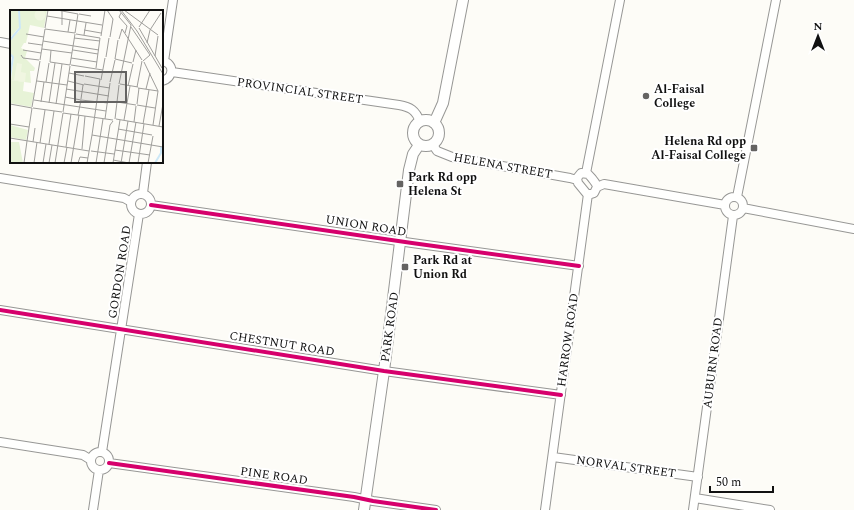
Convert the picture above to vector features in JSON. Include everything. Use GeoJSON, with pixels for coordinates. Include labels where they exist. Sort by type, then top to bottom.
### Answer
{"type":"FeatureCollection","features":[{"type":"Feature","properties":{"kind":"street"},"geometry":{"type":"LineString","coordinates":[[163,81],[169,78],[172,72],[171,66],[163,61],[173,0]]}},
{"type":"Feature","properties":{"kind":"street"},"geometry":{"type":"LineString","coordinates":[[434,123],[443,103],[464,0]]}},
{"type":"Feature","properties":{"kind":"street"},"geometry":{"type":"LineString","coordinates":[[586,173],[620,0]]}},
{"type":"Feature","properties":{"kind":"street"},"geometry":{"type":"LineString","coordinates":[[736,197],[776,0]]}},
{"type":"Feature","properties":{"kind":"street"},"geometry":{"type":"LineString","coordinates":[[0,42],[10,44]]}},
{"type":"Feature","properties":{"kind":"street","name":"PROVINCIAL STREET"},"geometry":{"type":"LineString","coordinates":[[172,72],[399,105],[414,110],[420,122]]}},
{"type":"Feature","properties":{"kind":"street"},"geometry":{"type":"LineString","coordinates":[[427,120],[437,126],[439,134],[437,141],[433,145],[427,147],[419,145],[413,138],[414,128],[420,122],[427,120]]}},
{"type":"Feature","properties":{"kind":"street","name":"PARK ROAD"},"geometry":{"type":"LineString","coordinates":[[364,510],[384,371],[409,170],[413,154],[419,145]]}},
{"type":"Feature","properties":{"kind":"street","name":"HELENA STREET"},"geometry":{"type":"LineString","coordinates":[[433,145],[437,152],[452,157],[577,180]]}},
{"type":"Feature","properties":{"kind":"street"},"geometry":{"type":"LineString","coordinates":[[142,193],[147,163]]}},
{"type":"Feature","properties":{"kind":"street"},"geometry":{"type":"LineString","coordinates":[[586,173],[579,175],[577,180],[584,191],[588,194],[594,193],[597,187],[604,184],[725,205]]}},
{"type":"Feature","properties":{"kind":"street"},"geometry":{"type":"LineString","coordinates":[[586,173],[596,182],[597,187]]}},
{"type":"Feature","properties":{"kind":"street"},"geometry":{"type":"LineString","coordinates":[[0,178],[124,198],[131,202]]}},
{"type":"Feature","properties":{"kind":"street"},"geometry":{"type":"LineString","coordinates":[[142,193],[146,194],[150,199],[151,205],[146,213],[140,214],[136,213],[132,208],[131,202],[136,194],[142,193]]}},
{"type":"Feature","properties":{"kind":"street","name":"HARROW ROAD"},"geometry":{"type":"LineString","coordinates":[[545,510],[588,194]]}},
{"type":"Feature","properties":{"kind":"street"},"geometry":{"type":"LineString","coordinates":[[725,205],[728,200],[736,197]]}},
{"type":"Feature","properties":{"kind":"street"},"geometry":{"type":"LineString","coordinates":[[725,205],[728,213],[733,216],[741,213],[743,208],[741,200],[736,197]]}},
{"type":"Feature","properties":{"kind":"street","name":"UNION ROAD"},"geometry":{"type":"LineString","coordinates":[[151,205],[579,266]]}},
{"type":"Feature","properties":{"kind":"street"},"geometry":{"type":"LineString","coordinates":[[743,208],[854,229]]}},
{"type":"Feature","properties":{"kind":"street","name":"GORDON ROAD"},"geometry":{"type":"LineString","coordinates":[[102,452],[140,214]]}},
{"type":"Feature","properties":{"kind":"street","name":"AUBURN ROAD"},"geometry":{"type":"LineString","coordinates":[[694,510],[733,216]]}},
{"type":"Feature","properties":{"kind":"street","name":"CHESTNUT ROAD"},"geometry":{"type":"LineString","coordinates":[[0,310],[384,371],[561,395]]}},
{"type":"Feature","properties":{"kind":"street"},"geometry":{"type":"LineString","coordinates":[[0,442],[83,455],[91,460],[93,467],[99,470],[107,468],[110,463],[108,457],[102,452],[95,454],[91,460]]}},
{"type":"Feature","properties":{"kind":"street","name":"NORVAL STREET"},"geometry":{"type":"LineString","coordinates":[[553,457],[698,477]]}},
{"type":"Feature","properties":{"kind":"street","name":"PINE ROAD"},"geometry":{"type":"LineString","coordinates":[[110,463],[436,510]]}},
{"type":"Feature","properties":{"kind":"street"},"geometry":{"type":"LineString","coordinates":[[93,510],[99,470]]}},
{"type":"Feature","properties":{"kind":"street"},"geometry":{"type":"LineString","coordinates":[[695,498],[770,510]]}},
{"type":"Feature","properties":{"kind":"cycle path"},"geometry":{"type":"LineString","coordinates":[[151,205],[579,266]]}},
{"type":"Feature","properties":{"kind":"cycle path"},"geometry":{"type":"LineString","coordinates":[[0,310],[384,371],[561,395]]}},
{"type":"Feature","properties":{"kind":"cycle path"},"geometry":{"type":"LineString","coordinates":[[109,463],[354,497],[436,510]]}},
{"type":"Feature","properties":{"kind":"place","name":"Al-Faisal College"},"geometry":{"type":"Point","coordinates":[646,96]}},
{"type":"Feature","properties":{"kind":"place","name":"Helena Rd opp Al-Faisal College"},"geometry":{"type":"Point","coordinates":[754,148]}},
{"type":"Feature","properties":{"kind":"place","name":"Park Rd opp Helena St"},"geometry":{"type":"Point","coordinates":[400,184]}},
{"type":"Feature","properties":{"kind":"place","name":"Park Rd at Union Rd"},"geometry":{"type":"Point","coordinates":[405,267]}}]}
